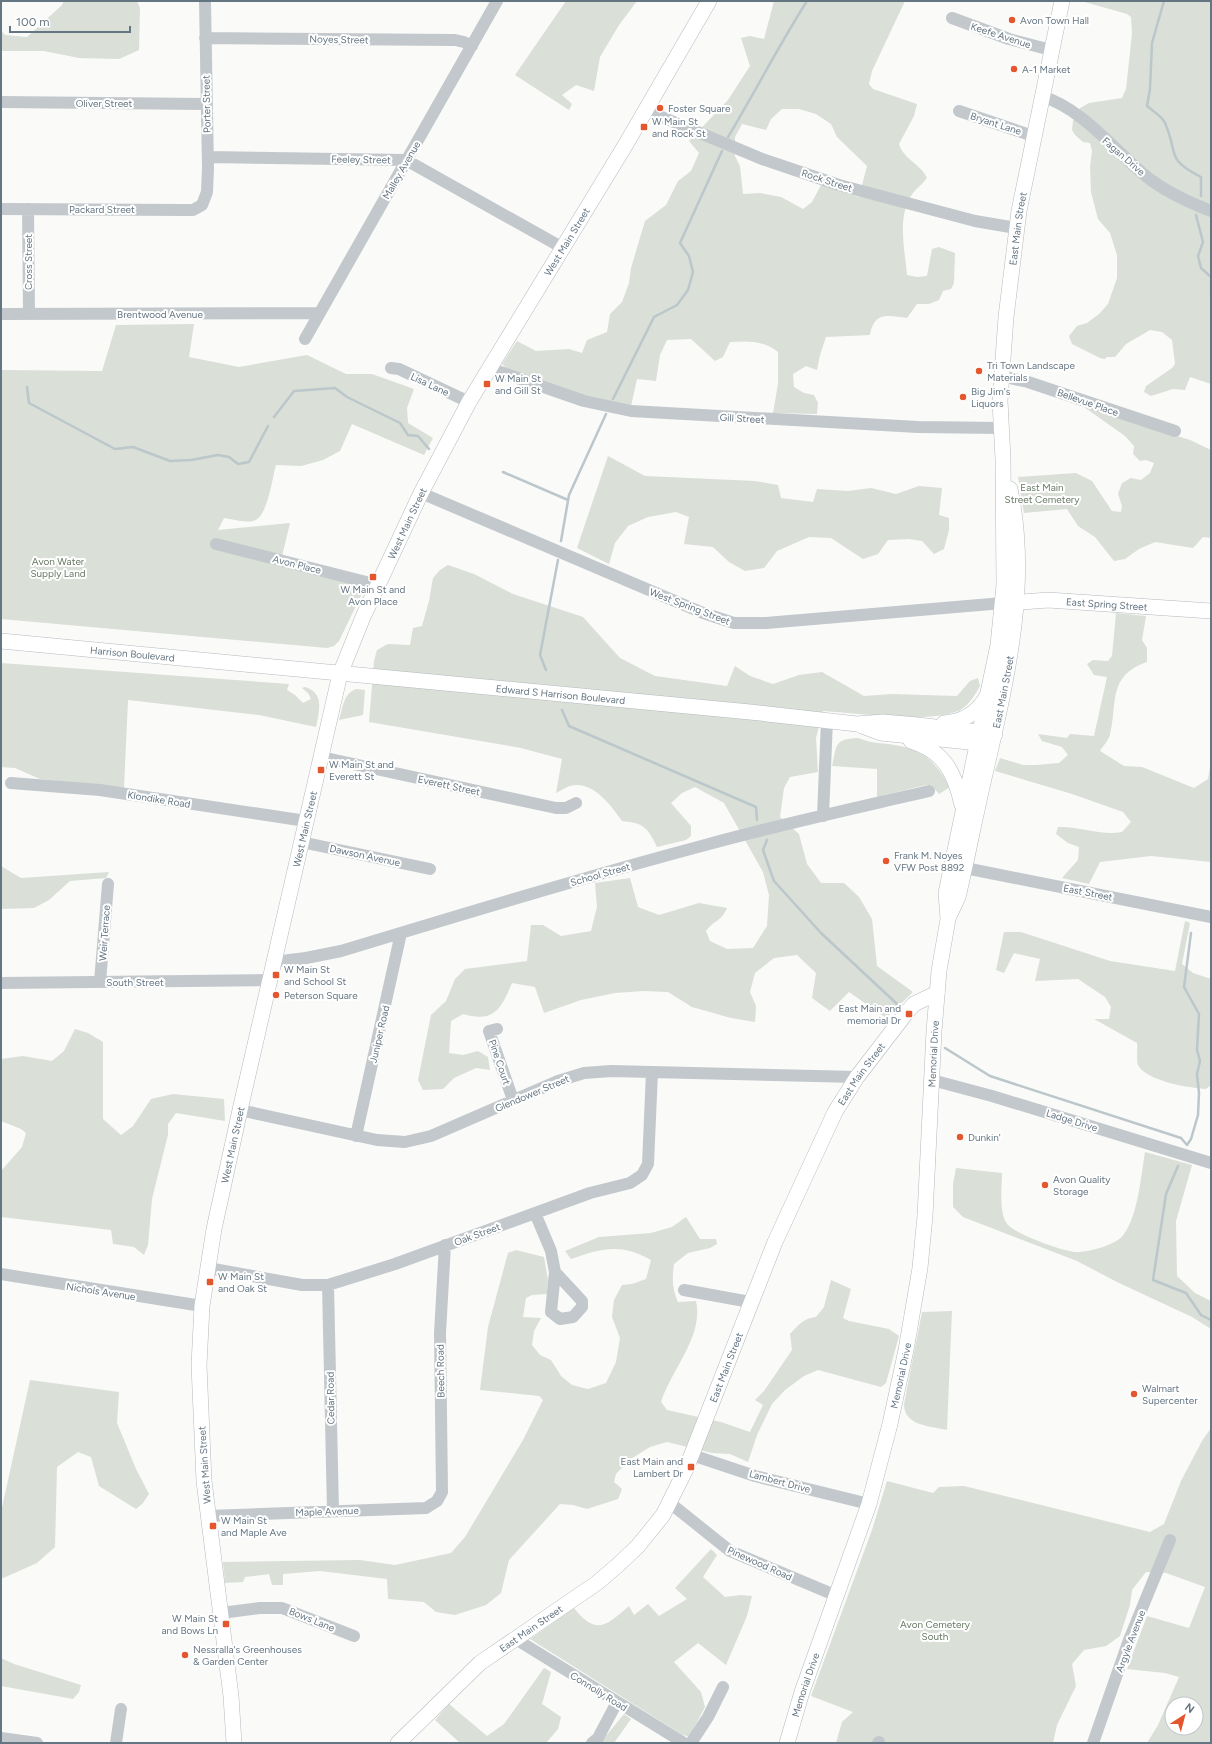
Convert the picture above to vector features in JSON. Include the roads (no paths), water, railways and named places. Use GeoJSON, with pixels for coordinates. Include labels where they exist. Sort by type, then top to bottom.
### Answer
{"type":"FeatureCollection","features":[{"type":"Feature","properties":{"kind":"main road","name":"West Main Street"},"geometry":{"type":"LineString","coordinates":[[234,1743],[221,1613],[204,1481],[199,1365],[202,1306],[208,1268],[240,1110],[340,674],[361,622],[421,492],[469,402],[646,110],[709,1]]}},
{"type":"Feature","properties":{"kind":"main road","name":"East Main Street"},"geometry":{"type":"LineString","coordinates":[[398,1743],[467,1674],[514,1638],[597,1583],[618,1566],[646,1536],[670,1503],[692,1455],[750,1302],[775,1242],[844,1095],[914,1004],[937,993],[948,919],[946,893],[963,811],[1011,653],[1001,428],[1001,376],[1016,228],[1033,136],[1062,1]]}},
{"type":"Feature","properties":{"kind":"main road","name":"East Spring Street"},"geometry":{"type":"LineString","coordinates":[[1009,603],[1048,600],[1211,611]]}},
{"type":"Feature","properties":{"kind":"main road","name":"East Main Street"},"geometry":{"type":"LineString","coordinates":[[948,919],[958,897],[964,868],[986,738],[989,693],[1009,603]]}},
{"type":"Feature","properties":{"kind":"main road","name":"Harrison Boulevard"},"geometry":{"type":"LineString","coordinates":[[1,641],[263,667]]}},
{"type":"Feature","properties":{"kind":"main road","name":"Edward S Harrison Boulevard"},"geometry":{"type":"LineString","coordinates":[[263,667],[750,712],[857,724],[883,722],[918,725],[986,738]]}},
{"type":"Feature","properties":{"kind":"main road"},"geometry":{"type":"LineString","coordinates":[[918,725],[948,723],[967,717],[978,708],[989,693]]}},
{"type":"Feature","properties":{"kind":"main road","name":"Edward S Harrison Boulevard"},"geometry":{"type":"LineString","coordinates":[[857,724],[881,733],[986,738]]}},
{"type":"Feature","properties":{"kind":"main road"},"geometry":{"type":"LineString","coordinates":[[881,733],[918,743],[937,754],[954,777],[963,811]]}},
{"type":"Feature","properties":{"kind":"main road","name":"Memorial Drive"},"geometry":{"type":"LineString","coordinates":[[787,1743],[802,1692],[869,1504],[898,1389],[920,1268],[927,1199],[937,993]]}},
{"type":"Feature","properties":{"kind":"street","name":"Porter Street"},"geometry":{"type":"LineString","coordinates":[[202,205],[207,192],[208,157],[204,1]]}},
{"type":"Feature","properties":{"kind":"street","name":"Malley Avenue"},"geometry":{"type":"LineString","coordinates":[[305,339],[497,1]]}},
{"type":"Feature","properties":{"kind":"street","name":"Keefe Avenue"},"geometry":{"type":"LineString","coordinates":[[952,18],[1009,39],[1051,50]]}},
{"type":"Feature","properties":{"kind":"street","name":"Noyes Street"},"geometry":{"type":"LineString","coordinates":[[205,38],[455,40],[472,46]]}},
{"type":"Feature","properties":{"kind":"street","name":"Fagan Drive"},"geometry":{"type":"LineString","coordinates":[[1042,96],[1065,105],[1158,185],[1186,201],[1211,211]]}},
{"type":"Feature","properties":{"kind":"street","name":"Oliver Street"},"geometry":{"type":"LineString","coordinates":[[1,102],[206,104]]}},
{"type":"Feature","properties":{"kind":"street","name":"Rock Street"},"geometry":{"type":"LineString","coordinates":[[646,110],[762,159],[839,185],[976,221],[1016,228]]}},
{"type":"Feature","properties":{"kind":"street","name":"Bryant Lane"},"geometry":{"type":"LineString","coordinates":[[959,111],[1033,136]]}},
{"type":"Feature","properties":{"kind":"street","name":"Feeley Street"},"geometry":{"type":"LineString","coordinates":[[208,157],[406,160],[562,248]]}},
{"type":"Feature","properties":{"kind":"street","name":"Packard Street"},"geometry":{"type":"LineString","coordinates":[[1,209],[193,210],[202,205]]}},
{"type":"Feature","properties":{"kind":"street","name":"Cross Street"},"geometry":{"type":"LineString","coordinates":[[28,209],[29,314]]}},
{"type":"Feature","properties":{"kind":"street","name":"Brentwood Avenue"},"geometry":{"type":"LineString","coordinates":[[1,314],[319,314]]}},
{"type":"Feature","properties":{"kind":"street","name":"Lisa Lane"},"geometry":{"type":"LineString","coordinates":[[391,368],[399,369],[469,402]]}},
{"type":"Feature","properties":{"kind":"street","name":"Gill Street"},"geometry":{"type":"LineString","coordinates":[[489,368],[584,401],[630,411],[918,427],[1001,428]]}},
{"type":"Feature","properties":{"kind":"street","name":"Bellevue Place"},"geometry":{"type":"LineString","coordinates":[[1001,376],[1028,382],[1175,431]]}},
{"type":"Feature","properties":{"kind":"street","name":"West Spring Street"},"geometry":{"type":"LineString","coordinates":[[421,492],[703,613],[729,622],[766,623],[1009,603]]}},
{"type":"Feature","properties":{"kind":"street","name":"Avon Place"},"geometry":{"type":"LineString","coordinates":[[216,544],[378,585]]}},
{"type":"Feature","properties":{"kind":"street"},"geometry":{"type":"LineString","coordinates":[[823,816],[827,720]]}},
{"type":"Feature","properties":{"kind":"street","name":"Everett Street"},"geometry":{"type":"LineString","coordinates":[[321,757],[556,808],[566,808],[576,803]]}},
{"type":"Feature","properties":{"kind":"street","name":"Klondike Road"},"geometry":{"type":"LineString","coordinates":[[11,783],[100,790],[306,821]]}},
{"type":"Feature","properties":{"kind":"street","name":"School Street"},"geometry":{"type":"LineString","coordinates":[[274,962],[325,955],[601,873],[766,829],[929,790]]}},
{"type":"Feature","properties":{"kind":"street","name":"Dawson Avenue"},"geometry":{"type":"LineString","coordinates":[[301,842],[430,869]]}},
{"type":"Feature","properties":{"kind":"street","name":"East Street"},"geometry":{"type":"LineString","coordinates":[[964,868],[1211,917]]}},
{"type":"Feature","properties":{"kind":"street","name":"Weir Terrace"},"geometry":{"type":"LineString","coordinates":[[100,982],[108,884]]}},
{"type":"Feature","properties":{"kind":"street","name":"Juniper Road"},"geometry":{"type":"LineString","coordinates":[[356,1136],[401,933]]}},
{"type":"Feature","properties":{"kind":"street","name":"South Street"},"geometry":{"type":"LineString","coordinates":[[1,983],[269,980]]}},
{"type":"Feature","properties":{"kind":"street","name":"Pine Court"},"geometry":{"type":"LineString","coordinates":[[497,1029],[489,1031],[513,1100]]}},
{"type":"Feature","properties":{"kind":"street","name":"Glendower Street"},"geometry":{"type":"LineString","coordinates":[[240,1110],[356,1136],[392,1142],[418,1140],[431,1136],[558,1080],[584,1073],[611,1071],[857,1077]]}},
{"type":"Feature","properties":{"kind":"street","name":"Oak Street"},"geometry":{"type":"LineString","coordinates":[[208,1268],[302,1285],[328,1286],[396,1264],[590,1193],[630,1183],[642,1174],[648,1164],[652,1072]]}},
{"type":"Feature","properties":{"kind":"street","name":"Ladge Drive"},"geometry":{"type":"LineString","coordinates":[[932,1080],[992,1096],[1211,1163]]}},
{"type":"Feature","properties":{"kind":"street"},"geometry":{"type":"LineString","coordinates":[[536,1213],[551,1252],[555,1272]]}},
{"type":"Feature","properties":{"kind":"street","name":"Beech Road"},"geometry":{"type":"LineString","coordinates":[[441,1497],[440,1333],[445,1245]]}},
{"type":"Feature","properties":{"kind":"street","name":"Nichols Avenue"},"geometry":{"type":"LineString","coordinates":[[1,1274],[202,1306]]}},
{"type":"Feature","properties":{"kind":"street","name":"Cedar Road"},"geometry":{"type":"LineString","coordinates":[[328,1286],[332,1511]]}},
{"type":"Feature","properties":{"kind":"street"},"geometry":{"type":"LineString","coordinates":[[684,1290],[750,1302]]}},
{"type":"Feature","properties":{"kind":"street","name":"Lambert Drive"},"geometry":{"type":"LineString","coordinates":[[692,1455],[754,1475],[869,1504]]}},
{"type":"Feature","properties":{"kind":"street","name":"Maple Avenue"},"geometry":{"type":"LineString","coordinates":[[208,1516],[426,1508],[433,1505],[441,1497]]}},
{"type":"Feature","properties":{"kind":"street","name":"Pinewood Road"},"geometry":{"type":"LineString","coordinates":[[670,1503],[730,1551],[837,1596]]}},
{"type":"Feature","properties":{"kind":"street","name":"Argyle Avenue"},"geometry":{"type":"LineString","coordinates":[[1093,1743],[1129,1640],[1170,1540]]}},
{"type":"Feature","properties":{"kind":"street","name":"Bows Lane"},"geometry":{"type":"LineString","coordinates":[[221,1613],[260,1608],[282,1608],[354,1636]]}},
{"type":"Feature","properties":{"kind":"street","name":"Connolly Road"},"geometry":{"type":"LineString","coordinates":[[514,1638],[684,1743]]}},
{"type":"Feature","properties":{"kind":"street"},"geometry":{"type":"LineString","coordinates":[[691,1743],[708,1717],[723,1688]]}},
{"type":"Feature","properties":{"kind":"street"},"geometry":{"type":"LineString","coordinates":[[592,1743],[598,1738],[618,1702]]}},
{"type":"Feature","properties":{"kind":"street"},"geometry":{"type":"LineString","coordinates":[[116,1743],[121,1708]]}},
{"type":"Feature","properties":{"kind":"street"},"geometry":{"type":"LineString","coordinates":[[1,1738],[37,1743]]}},
{"type":"Feature","properties":{"kind":"waterway"},"geometry":{"type":"LineString","coordinates":[[728,137],[807,1]]}},
{"type":"Feature","properties":{"kind":"waterway"},"geometry":{"type":"LineString","coordinates":[[1164,1],[1152,43],[1150,89],[1147,106],[1164,121],[1177,160],[1189,170],[1201,177],[1201,196]]}},
{"type":"Feature","properties":{"kind":"waterway"},"geometry":{"type":"LineString","coordinates":[[613,399],[654,317],[677,305],[688,290],[693,272],[689,256],[680,243],[722,151]]}},
{"type":"Feature","properties":{"kind":"waterway"},"geometry":{"type":"LineString","coordinates":[[1196,215],[1203,242],[1198,256],[1201,268],[1211,277]]}},
{"type":"Feature","properties":{"kind":"waterway"},"geometry":{"type":"LineString","coordinates":[[1211,280],[1211,295]]}},
{"type":"Feature","properties":{"kind":"waterway"},"geometry":{"type":"LineString","coordinates":[[27,387],[29,403],[115,449],[133,447],[170,461],[191,460],[218,455],[229,457],[238,464],[249,462],[268,426]]}},
{"type":"Feature","properties":{"kind":"waterway"},"geometry":{"type":"LineString","coordinates":[[274,417],[294,391],[335,388],[347,397],[400,423],[408,435],[418,436],[429,449]]}},
{"type":"Feature","properties":{"kind":"waterway"},"geometry":{"type":"LineString","coordinates":[[561,541],[569,495],[606,414]]}},
{"type":"Feature","properties":{"kind":"waterway"},"geometry":{"type":"LineString","coordinates":[[503,472],[568,500]]}},
{"type":"Feature","properties":{"kind":"waterway"},"geometry":{"type":"LineString","coordinates":[[546,670],[540,655],[558,560]]}},
{"type":"Feature","properties":{"kind":"waterway"},"geometry":{"type":"LineString","coordinates":[[562,710],[569,726],[756,807],[757,820]]}},
{"type":"Feature","properties":{"kind":"waterway"},"geometry":{"type":"LineString","coordinates":[[767,840],[763,850],[774,881],[821,933],[897,1004]]}},
{"type":"Feature","properties":{"kind":"waterway"},"geometry":{"type":"LineString","coordinates":[[945,1048],[990,1076],[1181,1138],[1187,1145],[1191,1139],[1198,1115],[1199,1093],[1197,1074],[1200,1061],[1197,1050],[1199,1014],[1184,987],[1191,933]]}},
{"type":"Feature","properties":{"kind":"waterway"},"geometry":{"type":"LineString","coordinates":[[1178,1166],[1166,1194],[1153,1280],[1186,1293],[1201,1315],[1211,1320]]}},
{"type":"Feature","properties":{"kind":"place","name":"Avon Town Hall"},"geometry":{"type":"Point","coordinates":[1012,20]}},
{"type":"Feature","properties":{"kind":"place","name":"A-1 Market"},"geometry":{"type":"Point","coordinates":[1014,69]}},
{"type":"Feature","properties":{"kind":"place","name":"Foster Square"},"geometry":{"type":"Point","coordinates":[660,108]}},
{"type":"Feature","properties":{"kind":"place","name":"W Main St and Rock St"},"geometry":{"type":"Point","coordinates":[644,127]}},
{"type":"Feature","properties":{"kind":"place","name":"Tri Town Landscape Materials"},"geometry":{"type":"Point","coordinates":[979,371]}},
{"type":"Feature","properties":{"kind":"place","name":"W Main St and Gill St"},"geometry":{"type":"Point","coordinates":[487,384]}},
{"type":"Feature","properties":{"kind":"place","name":"Big Jim's Liquors"},"geometry":{"type":"Point","coordinates":[963,397]}},
{"type":"Feature","properties":{"kind":"place","name":"W Main St and Avon Place"},"geometry":{"type":"Point","coordinates":[373,577]}},
{"type":"Feature","properties":{"kind":"place","name":"W Main St and Everett St"},"geometry":{"type":"Point","coordinates":[321,770]}},
{"type":"Feature","properties":{"kind":"place","name":"Frank M. Noyes VFW Post 8892"},"geometry":{"type":"Point","coordinates":[886,861]}},
{"type":"Feature","properties":{"kind":"place","name":"W Main St and School St"},"geometry":{"type":"Point","coordinates":[276,975]}},
{"type":"Feature","properties":{"kind":"place","name":"Peterson Square"},"geometry":{"type":"Point","coordinates":[276,995]}},
{"type":"Feature","properties":{"kind":"place","name":"East Main and memorial Dr"},"geometry":{"type":"Point","coordinates":[909,1014]}},
{"type":"Feature","properties":{"kind":"place","name":"Dunkin'"},"geometry":{"type":"Point","coordinates":[960,1137]}},
{"type":"Feature","properties":{"kind":"place","name":"Avon Quality Storage"},"geometry":{"type":"Point","coordinates":[1045,1185]}},
{"type":"Feature","properties":{"kind":"place","name":"W Main St and Oak St"},"geometry":{"type":"Point","coordinates":[210,1282]}},
{"type":"Feature","properties":{"kind":"place","name":"Walmart Supercenter"},"geometry":{"type":"Point","coordinates":[1134,1394]}},
{"type":"Feature","properties":{"kind":"place","name":"East Main and Lambert Dr"},"geometry":{"type":"Point","coordinates":[691,1467]}},
{"type":"Feature","properties":{"kind":"place","name":"W Main St and Maple Ave"},"geometry":{"type":"Point","coordinates":[213,1526]}},
{"type":"Feature","properties":{"kind":"place","name":"W Main St and Bows Ln"},"geometry":{"type":"Point","coordinates":[226,1624]}},
{"type":"Feature","properties":{"kind":"place","name":"Nessralla's Greenhouses & Garden Center"},"geometry":{"type":"Point","coordinates":[185,1655]}},
{"type":"Feature","properties":{"kind":"park label","name":"East Main Street Cemetery"},"geometry":{"type":"Point","coordinates":[1042,492]}},
{"type":"Feature","properties":{"kind":"park label","name":"Avon Water Supply Land"},"geometry":{"type":"Point","coordinates":[58,566]}},
{"type":"Feature","properties":{"kind":"park label","name":"Avon Cemetery South"},"geometry":{"type":"Point","coordinates":[935,1630]}}]}
